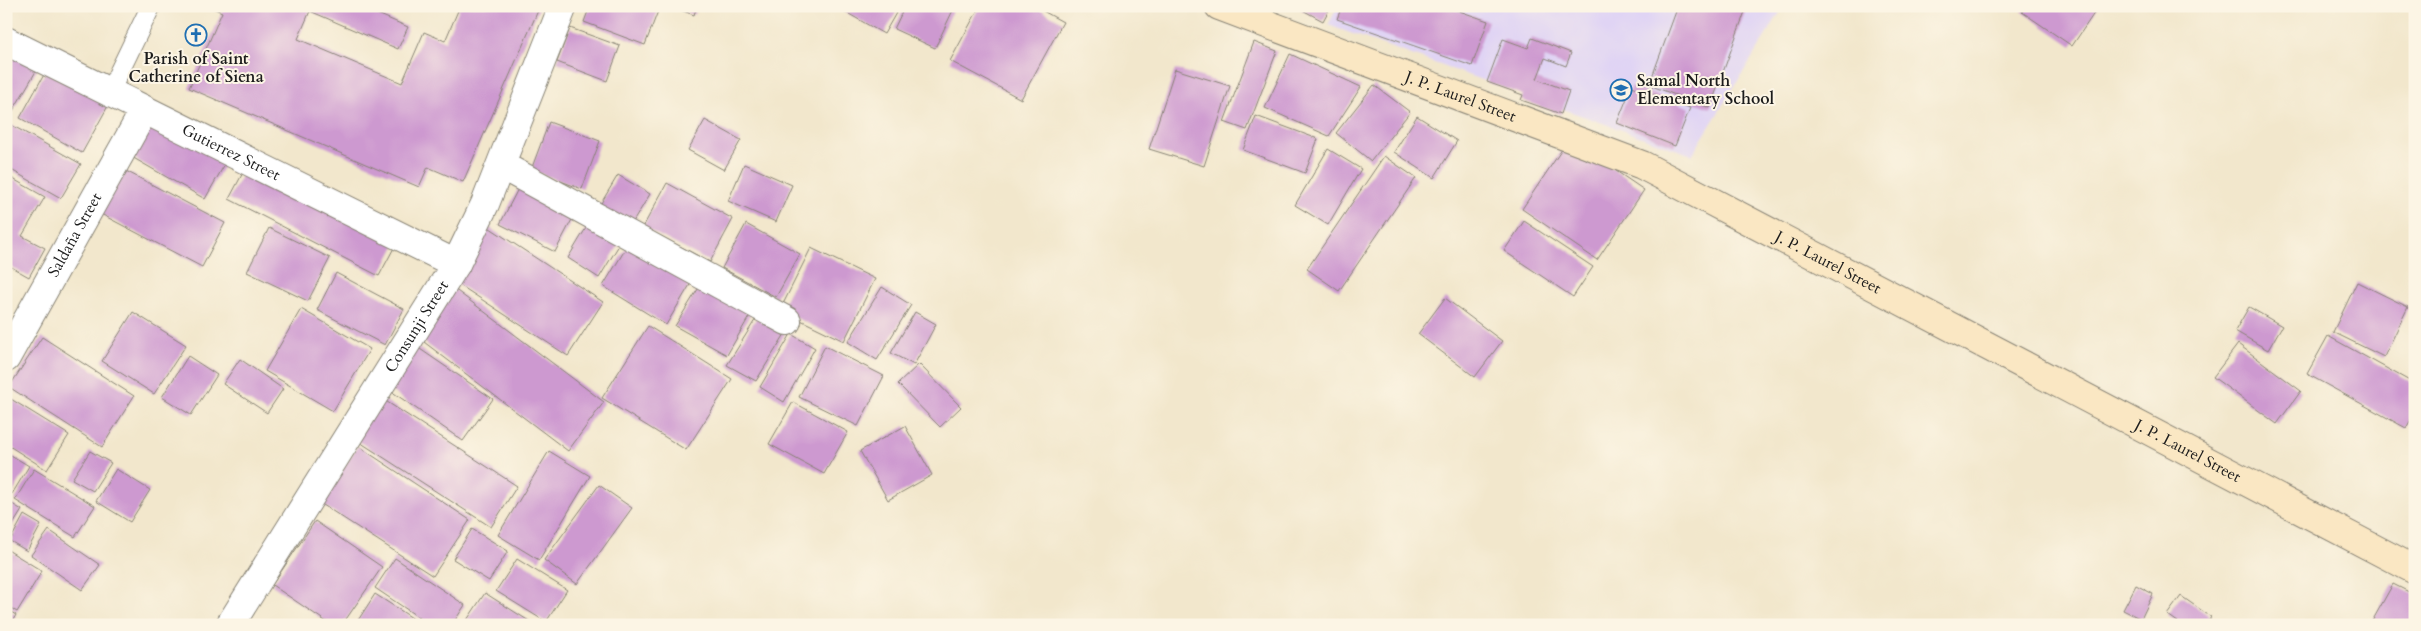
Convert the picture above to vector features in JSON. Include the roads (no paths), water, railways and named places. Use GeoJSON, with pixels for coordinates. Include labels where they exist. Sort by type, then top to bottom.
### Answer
{"type":"FeatureCollection","features":[{"type":"Feature","properties":{"kind":"main road","name":"J. P. Laurel Street"},"geometry":{"type":"LineString","coordinates":[[1226,7],[1642,165],[2415,570]]}},
{"type":"Feature","properties":{"kind":"street","name":"Consunji Street"},"geometry":{"type":"LineString","coordinates":[[230,625],[456,264],[485,204],[563,6]]}},
{"type":"Feature","properties":{"kind":"street","name":"Gutierrez Street"},"geometry":{"type":"LineString","coordinates":[[6,41],[456,264]]}},
{"type":"Feature","properties":{"kind":"street","name":"Saldaña Street"},"geometry":{"type":"LineString","coordinates":[[6,358],[144,111]]}},
{"type":"Feature","properties":{"kind":"street"},"geometry":{"type":"LineString","coordinates":[[501,165],[787,321]]}},
{"type":"Feature","properties":{"kind":"lane"},"geometry":{"type":"LineString","coordinates":[[108,93],[151,6]]}},
{"type":"Feature","properties":{"kind":"place","name":"Parish of Saint Catherine of Siena"},"geometry":{"type":"Point","coordinates":[196,35]}},
{"type":"Feature","properties":{"kind":"place","name":"Samal North Elementary School"},"geometry":{"type":"Point","coordinates":[1621,90]}}]}
